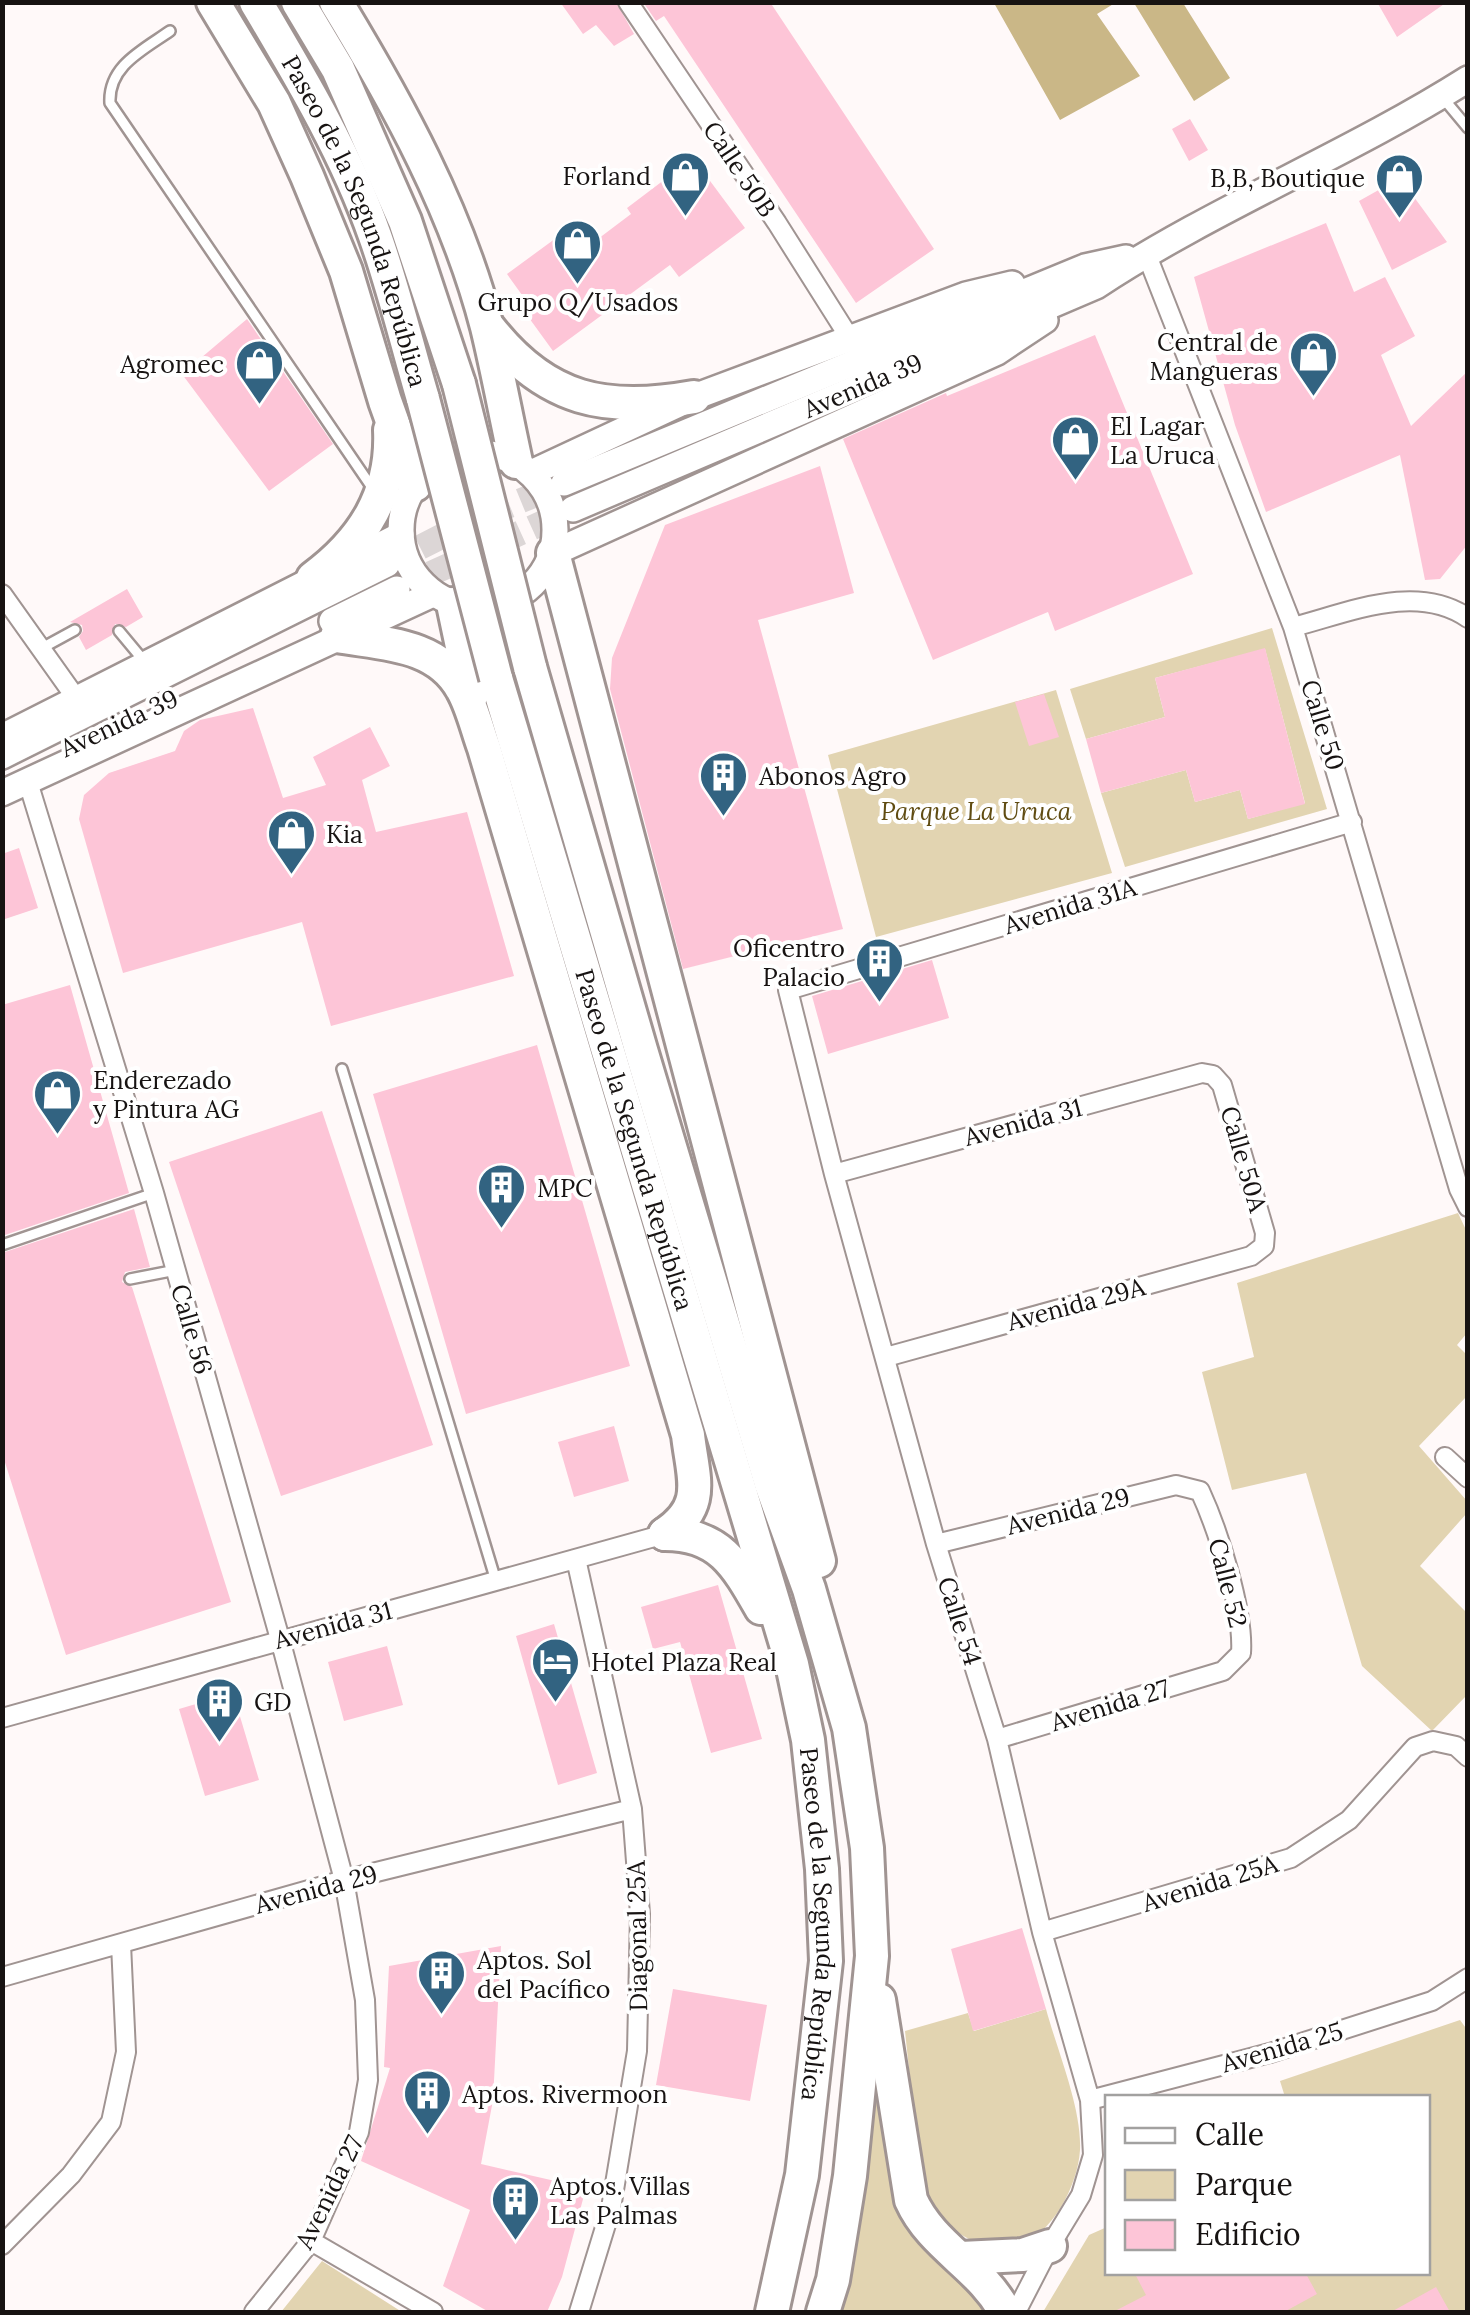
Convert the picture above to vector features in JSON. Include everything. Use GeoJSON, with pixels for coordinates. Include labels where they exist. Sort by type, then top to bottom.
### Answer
{"type":"FeatureCollection","features":[{"type":"Feature","properties":{"kind":"highway"},"geometry":{"type":"LineString","coordinates":[[213,2],[274,103],[307,176],[346,271],[415,486]]}},
{"type":"Feature","properties":{"kind":"highway","name":"Paseo de la Segunda República"},"geometry":{"type":"LineString","coordinates":[[256,2],[314,100],[375,236],[496,678],[792,1664],[808,1740],[822,1869],[826,1960],[802,2175],[772,2312]]}},
{"type":"Feature","properties":{"kind":"highway","name":"Paseo de la Segunda República"},"geometry":{"type":"LineString","coordinates":[[298,2],[338,69],[391,189],[459,384],[530,667],[641,1050],[771,1484],[849,1728],[867,1848],[872,1956],[850,2176],[833,2280],[823,2312]]}},
{"type":"Feature","properties":{"kind":"highway"},"geometry":{"type":"LineString","coordinates":[[336,2],[410,129],[448,216],[486,324],[523,467]]}},
{"type":"Feature","properties":{"kind":"highway"},"geometry":{"type":"LineString","coordinates":[[486,324],[510,356],[542,380],[577,397],[616,405],[694,397]]}},
{"type":"Feature","properties":{"kind":"highway"},"geometry":{"type":"LineString","coordinates":[[313,578],[341,557],[380,499],[389,467],[385,401]]}},
{"type":"Feature","properties":{"kind":"highway"},"geometry":{"type":"LineString","coordinates":[[552,553],[823,1576],[849,1728]]}},
{"type":"Feature","properties":{"kind":"highway"},"geometry":{"type":"LineString","coordinates":[[443,599],[688,1435],[696,1498],[690,1512],[665,1534]]}},
{"type":"Feature","properties":{"kind":"highway"},"geometry":{"type":"LineString","coordinates":[[337,636],[412,649],[451,673],[463,690],[484,748]]}},
{"type":"Feature","properties":{"kind":"highway"},"geometry":{"type":"LineString","coordinates":[[688,1435],[768,1591]]}},
{"type":"Feature","properties":{"kind":"highway"},"geometry":{"type":"LineString","coordinates":[[665,1534],[692,1534],[721,1552],[749,1587],[792,1664]]}},
{"type":"Feature","properties":{"kind":"highway"},"geometry":{"type":"LineString","coordinates":[[872,1956],[911,2200],[919,2219],[981,2277],[1005,2312]]}},
{"type":"Feature","properties":{"kind":"highway"},"geometry":{"type":"LineString","coordinates":[[960,2258],[995,2259],[1050,2246]]}},
{"type":"Feature","properties":{"kind":"main road","name":"Avenida 39"},"geometry":{"type":"LineString","coordinates":[[573,509],[1146,253],[1468,80]]}},
{"type":"Feature","properties":{"kind":"main road"},"geometry":{"type":"LineString","coordinates":[[523,467],[694,397],[966,295],[1091,277]]}},
{"type":"Feature","properties":{"kind":"main road"},"geometry":{"type":"LineString","coordinates":[[552,553],[997,352],[1091,277]]}},
{"type":"Feature","properties":{"kind":"main road","name":"Avenida 39"},"geometry":{"type":"LineString","coordinates":[[564,484],[1091,277]]}},
{"type":"Feature","properties":{"kind":"main road"},"geometry":{"type":"LineString","coordinates":[[472,453],[495,454],[523,467],[545,490],[554,510],[556,532],[552,553],[540,578],[521,595],[496,606],[470,608],[443,599],[416,578],[405,558],[400,536],[406,501],[430,469],[450,458],[472,453]]}},
{"type":"Feature","properties":{"kind":"main road"},"geometry":{"type":"LineString","coordinates":[[2,737],[400,536]]}},
{"type":"Feature","properties":{"kind":"main road","name":"Avenida 39"},"geometry":{"type":"LineString","coordinates":[[2,756],[387,564]]}},
{"type":"Feature","properties":{"kind":"main road","name":"Avenida 39"},"geometry":{"type":"LineString","coordinates":[[15,780],[397,589]]}},
{"type":"Feature","properties":{"kind":"main road"},"geometry":{"type":"LineString","coordinates":[[2,794],[15,780],[337,636],[443,599]]}},
{"type":"Feature","properties":{"kind":"street","name":"Calle 50B"},"geometry":{"type":"LineString","coordinates":[[628,2],[850,337]]}},
{"type":"Feature","properties":{"kind":"street","name":"Calle 50"},"geometry":{"type":"LineString","coordinates":[[1146,253],[1293,628],[1458,1189],[1468,1207]]}},
{"type":"Feature","properties":{"kind":"street"},"geometry":{"type":"LineString","coordinates":[[2,594],[76,698]]}},
{"type":"Feature","properties":{"kind":"street"},"geometry":{"type":"LineString","coordinates":[[1293,628],[1405,599],[1460,612]]}},
{"type":"Feature","properties":{"kind":"street","name":"Calle 56"},"geometry":{"type":"LineString","coordinates":[[15,780],[154,1192],[344,1880]]}},
{"type":"Feature","properties":{"kind":"street","name":"Avenida 31A"},"geometry":{"type":"LineString","coordinates":[[788,990],[1352,822]]}},
{"type":"Feature","properties":{"kind":"street","name":"Calle 54"},"geometry":{"type":"LineString","coordinates":[[788,990],[834,1174],[936,1544],[998,1740],[1042,1932],[1090,2100],[1094,2155],[1081,2195],[1016,2312]]}},
{"type":"Feature","properties":{"kind":"street","name":"Avenida 31"},"geometry":{"type":"LineString","coordinates":[[834,1174],[1202,1073],[1213,1075]]}},
{"type":"Feature","properties":{"kind":"street","name":"Calle 50A"},"geometry":{"type":"LineString","coordinates":[[1213,1075],[1222,1084],[1265,1233],[1264,1246]]}},
{"type":"Feature","properties":{"kind":"street","name":"Avenida 29A"},"geometry":{"type":"LineString","coordinates":[[886,1357],[1252,1256],[1264,1246]]}},
{"type":"Feature","properties":{"kind":"street"},"geometry":{"type":"LineString","coordinates":[[1445,1457],[1468,1478]]}},
{"type":"Feature","properties":{"kind":"street","name":"Avenida 29"},"geometry":{"type":"LineString","coordinates":[[936,1544],[1176,1485],[1200,1491]]}},
{"type":"Feature","properties":{"kind":"street","name":"Calle 52"},"geometry":{"type":"LineString","coordinates":[[1200,1491],[1242,1631],[1241,1653],[1223,1671]]}},
{"type":"Feature","properties":{"kind":"street","name":"Avenida 31"},"geometry":{"type":"LineString","coordinates":[[2,1718],[665,1534]]}},
{"type":"Feature","properties":{"kind":"street","name":"Diagonal 25A"},"geometry":{"type":"LineString","coordinates":[[576,1559],[632,1809],[640,1914],[637,2052],[611,2208],[579,2312]]}},
{"type":"Feature","properties":{"kind":"street","name":"Avenida 27"},"geometry":{"type":"LineString","coordinates":[[998,1740],[1223,1671]]}},
{"type":"Feature","properties":{"kind":"street","name":"Avenida 25A"},"geometry":{"type":"LineString","coordinates":[[1042,1932],[1291,1858],[1349,1820],[1414,1748],[1434,1741],[1462,1752]]}},
{"type":"Feature","properties":{"kind":"street","name":"Avenida 29"},"geometry":{"type":"LineString","coordinates":[[2,1978],[344,1880],[632,1809]]}},
{"type":"Feature","properties":{"kind":"street","name":"Avenida 27"},"geometry":{"type":"LineString","coordinates":[[254,2312],[311,2241],[360,2132],[368,2080],[365,2000],[344,1880]]}},
{"type":"Feature","properties":{"kind":"street"},"geometry":{"type":"LineString","coordinates":[[2,2245],[72,2175],[111,2122],[126,2052],[121,1944]]}},
{"type":"Feature","properties":{"kind":"street","name":"Avenida 25"},"geometry":{"type":"LineString","coordinates":[[1109,2095],[1270,2053],[1432,2001],[1468,1978]]}},
{"type":"Feature","properties":{"kind":"street","name":"Avenida 25"},"geometry":{"type":"LineString","coordinates":[[1090,2100],[1105,2096]]}},
{"type":"Feature","properties":{"kind":"street"},"geometry":{"type":"LineString","coordinates":[[311,2241],[433,2312]]}},
{"type":"Feature","properties":{"kind":"lane"},"geometry":{"type":"LineString","coordinates":[[170,31],[121,66],[109,89],[110,104],[380,499]]}},
{"type":"Feature","properties":{"kind":"lane"},"geometry":{"type":"LineString","coordinates":[[1441,96],[1468,128]]}},
{"type":"Feature","properties":{"kind":"lane"},"geometry":{"type":"LineString","coordinates":[[41,648],[75,630]]}},
{"type":"Feature","properties":{"kind":"lane"},"geometry":{"type":"LineString","coordinates":[[120,630],[146,663]]}},
{"type":"Feature","properties":{"kind":"lane"},"geometry":{"type":"LineString","coordinates":[[342,1068],[496,1581]]}},
{"type":"Feature","properties":{"kind":"lane"},"geometry":{"type":"LineString","coordinates":[[2,1245],[154,1192]]}},
{"type":"Feature","properties":{"kind":"lane"},"geometry":{"type":"LineString","coordinates":[[130,1279],[176,1270]]}},
{"type":"Feature","properties":{"kind":"green space"},"geometry":{"type":"Polygon","coordinates":[[[1272,628],[1327,809],[1125,867],[1101,793],[1186,770],[1195,802],[1240,790],[1248,819],[1305,803],[1265,649],[1155,678],[1165,717],[1086,739],[1070,689],[1272,628]]]}},
{"type":"Feature","properties":{"kind":"green space","name":"Parque La Uruca"},"geometry":{"type":"Polygon","coordinates":[[[1056,690],[1112,873],[876,937],[828,755],[1056,690]]]}},
{"type":"Feature","properties":{"kind":"green space"},"geometry":{"type":"Polygon","coordinates":[[[1458,1213],[1467,1232],[1467,1333],[1457,1345],[1467,1355],[1467,1396],[1419,1446],[1467,1501],[1467,1513],[1420,1566],[1467,1613],[1467,1695],[1432,1731],[1362,1666],[1306,1473],[1232,1490],[1202,1372],[1254,1357],[1237,1283],[1458,1213]]]}},
{"type":"Feature","properties":{"kind":"green space"},"geometry":{"type":"Polygon","coordinates":[[[1046,2009],[1077,2116],[1078,2164],[1061,2208],[1040,2232],[1015,2246],[985,2245],[970,2240],[944,2221],[920,2183],[905,2031],[968,2013],[974,2031],[1046,2009]]]}},
{"type":"Feature","properties":{"kind":"green space"},"geometry":{"type":"Polygon","coordinates":[[[1460,2020],[1468,2031],[1467,2312],[1043,2312],[1089,2235],[1105,2228],[1105,2275],[1430,2275],[1430,2095],[1284,2095],[1280,2081],[1460,2020]]]}},
{"type":"Feature","properties":{"kind":"green space"},"geometry":{"type":"Polygon","coordinates":[[[881,2064],[891,2137],[991,2312],[829,2312],[851,2243],[881,2064]]]}},
{"type":"Feature","properties":{"kind":"green space"},"geometry":{"type":"Polygon","coordinates":[[[322,2261],[402,2312],[281,2312],[322,2261]]]}},
{"type":"Feature","properties":{"kind":"shaded area"},"geometry":{"type":"Polygon","coordinates":[[[994,3],[1115,3],[1097,14],[1140,76],[1060,120],[994,3]]]}},
{"type":"Feature","properties":{"kind":"shaded area"},"geometry":{"type":"Polygon","coordinates":[[[1134,3],[1183,3],[1230,78],[1194,101],[1134,3]]]}},
{"type":"Feature","properties":{"kind":"building"},"geometry":{"type":"Polygon","coordinates":[[[560,2],[616,2],[634,34],[614,46],[596,25],[583,34],[560,2]]]}},
{"type":"Feature","properties":{"kind":"building"},"geometry":{"type":"Polygon","coordinates":[[[643,2],[770,2],[934,249],[856,303],[664,16],[656,21],[643,2]]]}},
{"type":"Feature","properties":{"kind":"building"},"geometry":{"type":"Polygon","coordinates":[[[1377,2],[1447,2],[1397,37],[1377,2]]]}},
{"type":"Feature","properties":{"kind":"building"},"geometry":{"type":"Polygon","coordinates":[[[1190,119],[1208,150],[1189,161],[1172,129],[1190,119]]]}},
{"type":"Feature","properties":{"kind":"building"},"geometry":{"type":"Polygon","coordinates":[[[693,158],[745,228],[679,277],[670,265],[553,351],[516,300],[522,295],[507,274],[567,230],[582,251],[631,214],[627,208],[693,158]]]}},
{"type":"Feature","properties":{"kind":"building","name":"B,B, Boutique"},"geometry":{"type":"Polygon","coordinates":[[[1400,178],[1447,242],[1392,270],[1359,201],[1400,178]]]}},
{"type":"Feature","properties":{"kind":"building","name":"Central de Mangueras"},"geometry":{"type":"Polygon","coordinates":[[[1326,223],[1354,292],[1385,277],[1415,336],[1381,355],[1411,426],[1468,371],[1468,544],[1440,579],[1425,580],[1400,455],[1266,512],[1235,425],[1194,277],[1326,223]]]}},
{"type":"Feature","properties":{"kind":"building","name":"Agromec"},"geometry":{"type":"Polygon","coordinates":[[[247,319],[333,444],[269,491],[182,374],[247,319]]]}},
{"type":"Feature","properties":{"kind":"building"},"geometry":{"type":"Polygon","coordinates":[[[1095,335],[1193,574],[1055,631],[1048,612],[933,660],[843,439],[946,393],[947,396],[1095,335]]]}},
{"type":"Feature","properties":{"kind":"building","name":"Abonos Agro"},"geometry":{"type":"Polygon","coordinates":[[[820,466],[854,593],[758,620],[843,929],[683,969],[610,689],[612,658],[665,525],[820,466]]]}},
{"type":"Feature","properties":{"kind":"building"},"geometry":{"type":"Polygon","coordinates":[[[127,589],[143,617],[126,627],[115,624],[112,635],[86,650],[79,637],[82,625],[70,622],[127,589]]]}},
{"type":"Feature","properties":{"kind":"building"},"geometry":{"type":"Polygon","coordinates":[[[1265,648],[1305,804],[1248,819],[1240,790],[1195,802],[1186,770],[1101,793],[1086,739],[1165,717],[1155,678],[1265,648]]]}},
{"type":"Feature","properties":{"kind":"building"},"geometry":{"type":"Polygon","coordinates":[[[1044,694],[1059,737],[1029,746],[1015,702],[1044,694]]]}},
{"type":"Feature","properties":{"kind":"building","name":"Kia"},"geometry":{"type":"Polygon","coordinates":[[[253,708],[283,798],[326,785],[313,757],[370,727],[390,766],[362,780],[376,832],[467,812],[514,976],[331,1026],[302,922],[123,973],[79,819],[84,795],[109,773],[175,751],[184,731],[200,720],[253,708]]]}},
{"type":"Feature","properties":{"kind":"building"},"geometry":{"type":"Polygon","coordinates":[[[19,848],[38,908],[2,920],[2,854],[19,848]]]}},
{"type":"Feature","properties":{"kind":"building","name":"Oficentro Palacio"},"geometry":{"type":"Polygon","coordinates":[[[932,960],[949,1018],[828,1054],[812,996],[932,960]]]}},
{"type":"Feature","properties":{"kind":"building","name":"Enderezado y Pintura AG"},"geometry":{"type":"Polygon","coordinates":[[[70,985],[129,1193],[2,1236],[2,1005],[70,985]]]}},
{"type":"Feature","properties":{"kind":"building","name":"MPC"},"geometry":{"type":"Polygon","coordinates":[[[537,1045],[630,1366],[466,1414],[373,1094],[537,1045]]]}},
{"type":"Feature","properties":{"kind":"building"},"geometry":{"type":"Polygon","coordinates":[[[322,1111],[433,1445],[281,1496],[169,1162],[322,1111]]]}},
{"type":"Feature","properties":{"kind":"building"},"geometry":{"type":"Polygon","coordinates":[[[134,1209],[150,1267],[125,1272],[122,1282],[132,1287],[231,1602],[66,1655],[2,1453],[2,1253],[134,1209]]]}},
{"type":"Feature","properties":{"kind":"building"},"geometry":{"type":"Polygon","coordinates":[[[614,1426],[629,1481],[574,1497],[558,1442],[614,1426]]]}},
{"type":"Feature","properties":{"kind":"building"},"geometry":{"type":"Polygon","coordinates":[[[718,1585],[762,1739],[711,1753],[680,1642],[653,1649],[641,1607],[718,1585]]]}},
{"type":"Feature","properties":{"kind":"building","name":"Hotel Plaza Real"},"geometry":{"type":"Polygon","coordinates":[[[554,1624],[597,1773],[558,1785],[516,1636],[554,1624]]]}},
{"type":"Feature","properties":{"kind":"building"},"geometry":{"type":"Polygon","coordinates":[[[387,1646],[403,1705],[344,1721],[328,1662],[387,1646]]]}},
{"type":"Feature","properties":{"kind":"building","name":"GD"},"geometry":{"type":"Polygon","coordinates":[[[233,1693],[259,1780],[205,1796],[179,1709],[233,1693]]]}},
{"type":"Feature","properties":{"kind":"building"},"geometry":{"type":"Polygon","coordinates":[[[1022,1928],[1046,2009],[973,2031],[951,1949],[1022,1928]]]}},
{"type":"Feature","properties":{"kind":"building"},"geometry":{"type":"Polygon","coordinates":[[[501,1946],[493,2100],[481,2164],[586,2188],[562,2277],[547,2312],[489,2312],[443,2286],[470,2210],[361,2161],[390,2068],[384,2067],[389,1966],[501,1946]]]}},
{"type":"Feature","properties":{"kind":"building"},"geometry":{"type":"Polygon","coordinates":[[[673,1989],[767,2005],[750,2101],[656,2085],[673,1989]]]}},
{"type":"Feature","properties":{"kind":"building"},"geometry":{"type":"Polygon","coordinates":[[[1136,2275],[1307,2275],[1317,2294],[1284,2312],[1113,2312],[1146,2295],[1136,2275]]]}},
{"type":"Feature","properties":{"kind":"building"},"geometry":{"type":"Polygon","coordinates":[[[1436,2287],[1450,2312],[1391,2312],[1436,2287]]]}},
{"type":"Feature","properties":{"kind":"tunnel"},"geometry":{"type":"LineString","coordinates":[[387,564],[474,520],[564,483]]}},
{"type":"Feature","properties":{"kind":"tunnel"},"geometry":{"type":"LineString","coordinates":[[397,589],[573,509]]}},
{"type":"Feature","properties":{"kind":"place","name":"Forland"},"geometry":{"type":"Point","coordinates":[686,218]}},
{"type":"Feature","properties":{"kind":"place","name":"B,B, Boutique"},"geometry":{"type":"Point","coordinates":[1400,220]}},
{"type":"Feature","properties":{"kind":"place","name":"Grupo Q/Usados"},"geometry":{"type":"Point","coordinates":[578,286]}},
{"type":"Feature","properties":{"kind":"place","name":"Central de Mangueras"},"geometry":{"type":"Point","coordinates":[1313,398]}},
{"type":"Feature","properties":{"kind":"place","name":"Agromec"},"geometry":{"type":"Point","coordinates":[259,406]}},
{"type":"Feature","properties":{"kind":"place","name":"El Lagar La Uruca"},"geometry":{"type":"Point","coordinates":[1075,482]}},
{"type":"Feature","properties":{"kind":"place","name":"Abonos Agro"},"geometry":{"type":"Point","coordinates":[724,818]}},
{"type":"Feature","properties":{"kind":"place","name":"Kia"},"geometry":{"type":"Point","coordinates":[291,876]}},
{"type":"Feature","properties":{"kind":"place","name":"Oficentro Palacio"},"geometry":{"type":"Point","coordinates":[880,1004]}},
{"type":"Feature","properties":{"kind":"place","name":"Enderezado y Pintura AG"},"geometry":{"type":"Point","coordinates":[58,1136]}},
{"type":"Feature","properties":{"kind":"place","name":"MPC"},"geometry":{"type":"Point","coordinates":[502,1230]}},
{"type":"Feature","properties":{"kind":"place","name":"Hotel Plaza Real"},"geometry":{"type":"Point","coordinates":[556,1704]}},
{"type":"Feature","properties":{"kind":"place","name":"GD"},"geometry":{"type":"Point","coordinates":[219,1744]}},
{"type":"Feature","properties":{"kind":"place","name":"Aptos. Sol del Pacífico"},"geometry":{"type":"Point","coordinates":[442,2016]}},
{"type":"Feature","properties":{"kind":"place","name":"Aptos. Rivermoon"},"geometry":{"type":"Point","coordinates":[427,2136]}},
{"type":"Feature","properties":{"kind":"place","name":"Aptos. Villas Las Palmas"},"geometry":{"type":"Point","coordinates":[515,2242]}}]}
